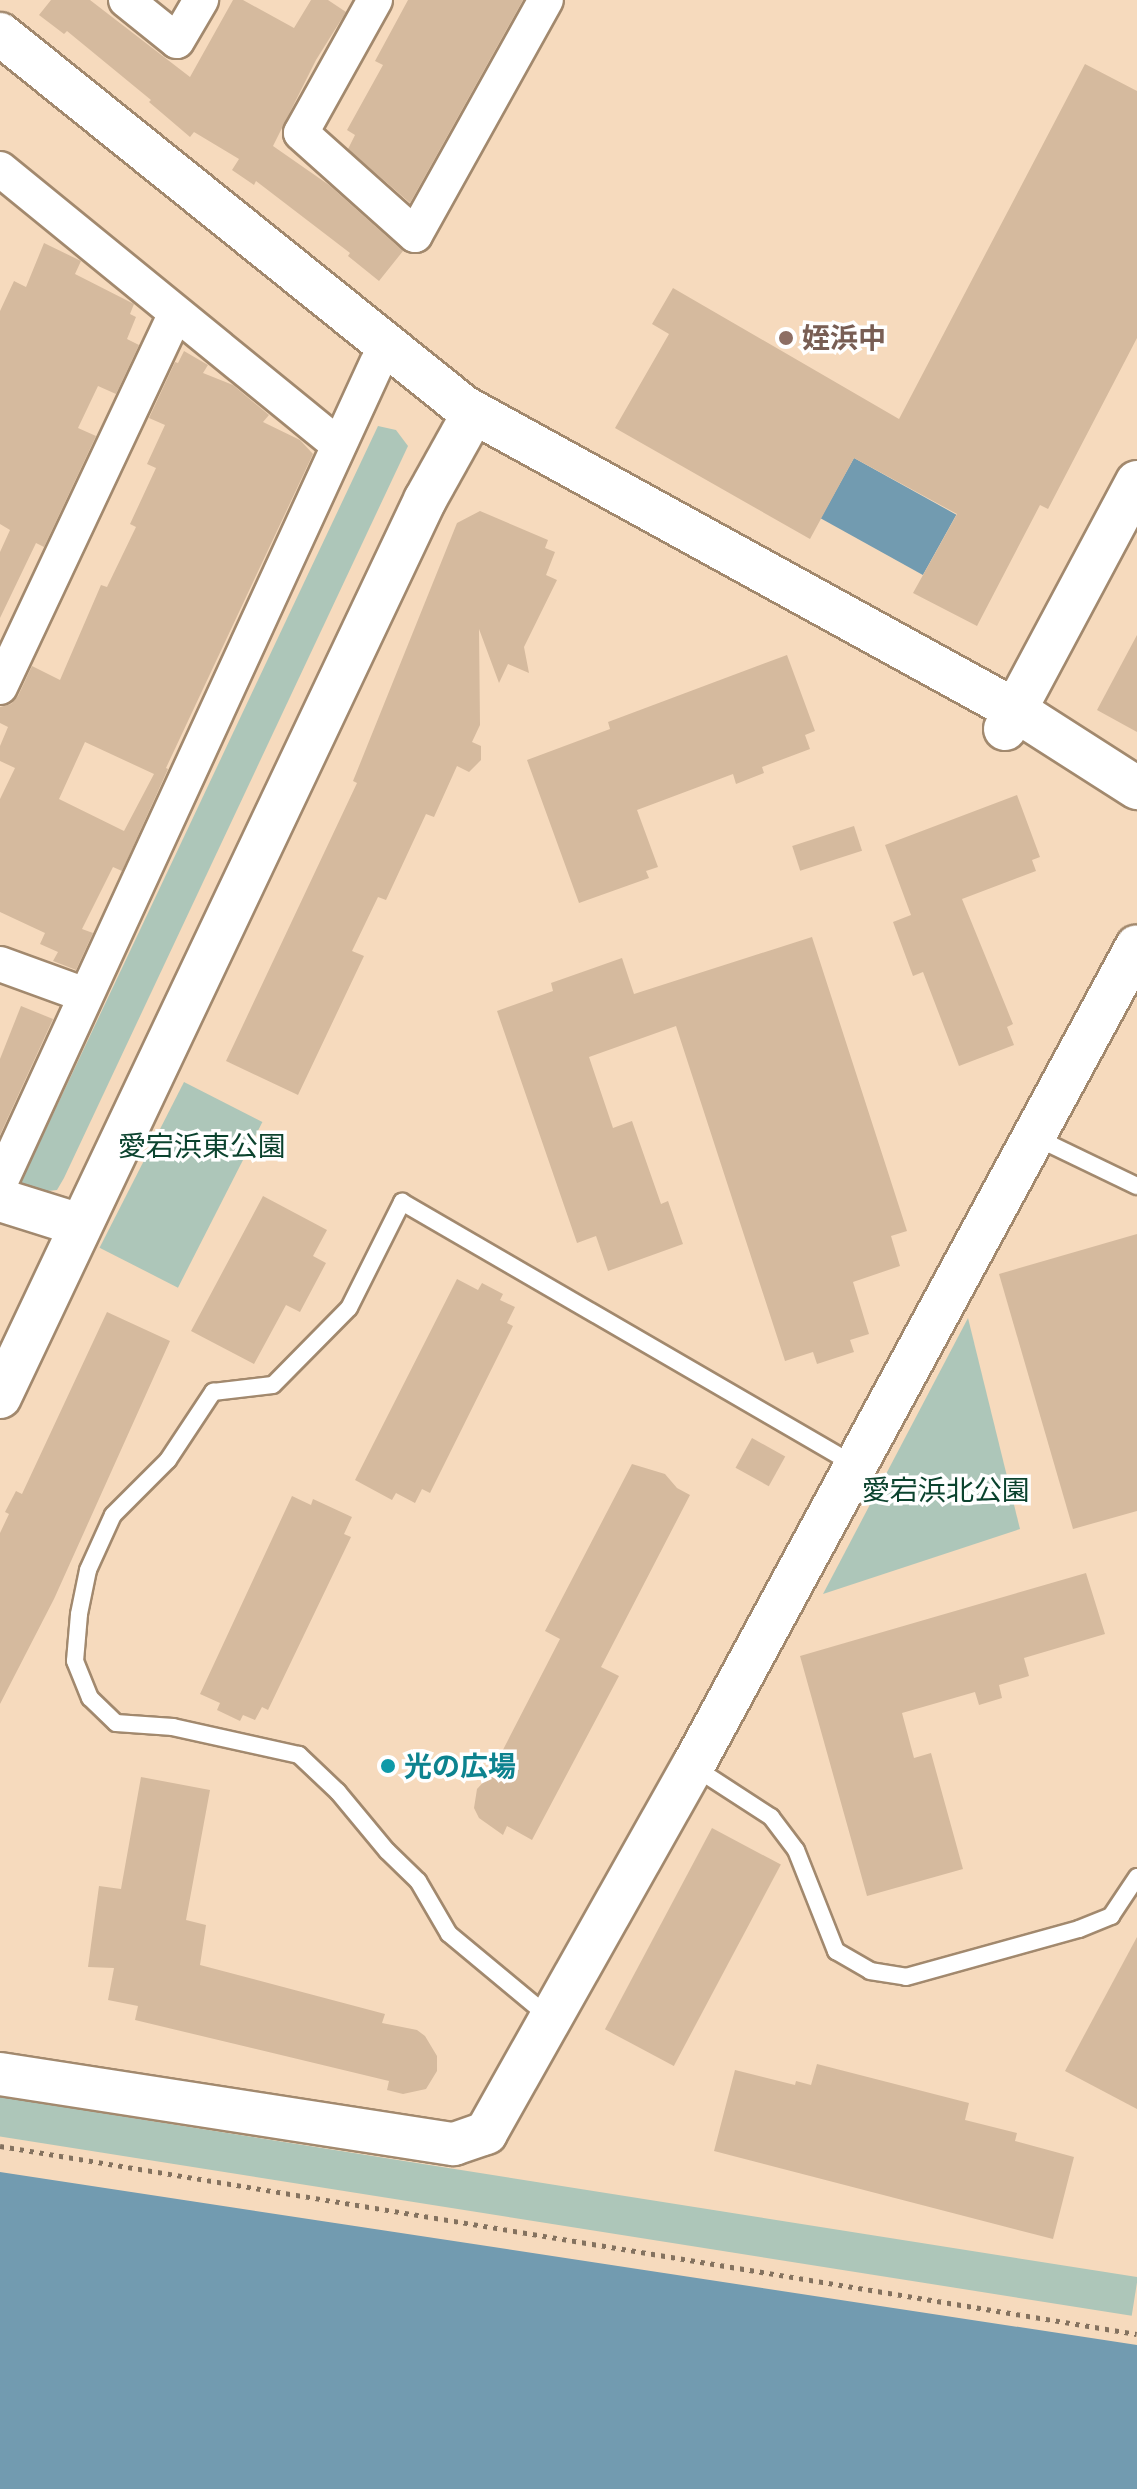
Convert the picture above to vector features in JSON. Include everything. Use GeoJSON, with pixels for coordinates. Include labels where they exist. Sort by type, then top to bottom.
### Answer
{"type":"FeatureCollection","features":[{"type":"Feature","properties":{"kind":"street"},"geometry":{"type":"LineString","coordinates":[[126,0],[177,41],[201,0]]}},
{"type":"Feature","properties":{"kind":"street"},"geometry":{"type":"LineString","coordinates":[[375,0],[301,133],[415,235],[546,0]]}},
{"type":"Feature","properties":{"kind":"street"},"geometry":{"type":"LineString","coordinates":[[0,34],[464,407],[1010,719],[1137,796]]}},
{"type":"Feature","properties":{"kind":"street"},"geometry":{"type":"LineString","coordinates":[[0,58],[464,430],[1137,788]]}},
{"type":"Feature","properties":{"kind":"street"},"geometry":{"type":"LineString","coordinates":[[2,176],[338,445]]}},
{"type":"Feature","properties":{"kind":"street"},"geometry":{"type":"LineString","coordinates":[[0,687],[176,313]]}},
{"type":"Feature","properties":{"kind":"street"},"geometry":{"type":"LineString","coordinates":[[0,1183],[377,363]]}},
{"type":"Feature","properties":{"kind":"street"},"geometry":{"type":"LineString","coordinates":[[0,1397],[425,500],[464,430]]}},
{"type":"Feature","properties":{"kind":"street"},"geometry":{"type":"LineString","coordinates":[[1010,719],[1137,482]]}},
{"type":"Feature","properties":{"kind":"street"},"geometry":{"type":"LineString","coordinates":[[0,2074],[454,2144],[486,2133],[693,1766],[1137,946]]}},
{"type":"Feature","properties":{"kind":"street"},"geometry":{"type":"LineString","coordinates":[[0,964],[85,995]]}},
{"type":"Feature","properties":{"kind":"street"},"geometry":{"type":"LineString","coordinates":[[0,1200],[80,1225]]}},
{"type":"Feature","properties":{"kind":"lane"},"geometry":{"type":"LineString","coordinates":[[1033,1136],[1137,1186]]}},
{"type":"Feature","properties":{"kind":"lane"},"geometry":{"type":"LineString","coordinates":[[550,2018],[449,1934],[418,1881],[387,1851],[338,1792],[299,1755],[173,1727],[116,1723],[90,1698],[75,1661],[79,1614],[88,1570],[113,1515],[168,1460],[213,1392],[273,1385],[349,1308],[402,1202],[856,1466]]}},
{"type":"Feature","properties":{"kind":"lane"},"geometry":{"type":"LineString","coordinates":[[693,1766],[771,1817],[796,1850],[836,1951],[870,1971],[906,1977],[1079,1929],[1111,1916],[1137,1877]]}},
{"type":"Feature","properties":{"kind":"path"},"geometry":{"type":"LineString","coordinates":[[0,2146],[1137,2334]]}},
{"type":"Feature","properties":{"kind":"green space"},"geometry":{"type":"Polygon","coordinates":[[[378,426],[396,430],[408,446],[64,1178],[57,1190],[31,1193],[20,1184],[378,426]]]}},
{"type":"Feature","properties":{"kind":"green space","name":"愛宕浜東公園"},"geometry":{"type":"Polygon","coordinates":[[[184,1082],[262,1122],[178,1288],[100,1248],[184,1082]]]}},
{"type":"Feature","properties":{"kind":"green space","name":"愛宕浜北公園"},"geometry":{"type":"Polygon","coordinates":[[[968,1318],[1020,1529],[823,1594],[968,1318]]]}},
{"type":"Feature","properties":{"kind":"green space"},"geometry":{"type":"Polygon","coordinates":[[[0,2097],[1137,2277],[1132,2316],[0,2136],[0,2097]]]}},
{"type":"Feature","properties":{"kind":"water"},"geometry":{"type":"Polygon","coordinates":[[[854,458],[956,515],[923,575],[821,518],[854,458]]]}},
{"type":"Feature","properties":{"kind":"water"},"geometry":{"type":"Polygon","coordinates":[[[0,2172],[1137,2345],[1137,2489],[0,2489],[0,2172]]]}},
{"type":"Feature","properties":{"kind":"building"},"geometry":{"type":"Polygon","coordinates":[[[51,0],[90,0],[190,77],[233,0],[243,0],[294,28],[311,0],[328,0],[346,12],[316,60],[273,146],[329,185],[403,251],[379,281],[348,256],[350,253],[256,181],[254,185],[232,170],[239,159],[194,132],[190,137],[149,102],[151,100],[67,31],[64,34],[39,15],[51,0]]]}},
{"type":"Feature","properties":{"kind":"building"},"geometry":{"type":"Polygon","coordinates":[[[408,0],[523,0],[410,203],[348,149],[355,135],[347,130],[383,65],[375,61],[408,0]]]}},
{"type":"Feature","properties":{"kind":"building"},"geometry":{"type":"Polygon","coordinates":[[[1085,64],[1137,91],[1137,338],[1048,509],[1040,505],[977,626],[913,593],[957,514],[854,458],[810,539],[615,428],[669,334],[652,324],[673,288],[899,419],[1085,64]]]}},
{"type":"Feature","properties":{"kind":"building"},"geometry":{"type":"Polygon","coordinates":[[[44,243],[81,261],[75,274],[134,304],[130,314],[136,317],[127,339],[139,345],[116,394],[98,386],[78,428],[96,436],[44,547],[36,543],[0,618],[0,552],[10,530],[0,524],[0,311],[14,281],[26,287],[44,243]]]}},
{"type":"Feature","properties":{"kind":"building"},"geometry":{"type":"Polygon","coordinates":[[[184,351],[208,365],[203,373],[233,385],[269,415],[263,422],[300,440],[313,454],[166,768],[122,871],[113,867],[82,929],[93,933],[76,970],[53,961],[58,952],[40,944],[45,933],[0,912],[0,799],[15,768],[0,761],[0,746],[8,727],[0,723],[0,707],[11,704],[18,696],[32,666],[60,680],[101,585],[107,587],[136,527],[130,524],[156,468],[147,464],[165,425],[149,418],[175,362],[178,363],[184,351]],[[85,742],[59,799],[124,831],[154,774],[85,742]]]}},
{"type":"Feature","properties":{"kind":"building"},"geometry":{"type":"Polygon","coordinates":[[[480,511],[548,540],[545,548],[555,552],[546,575],[557,580],[524,647],[529,673],[508,664],[499,683],[479,629],[480,725],[472,742],[481,746],[481,760],[469,772],[457,766],[434,817],[426,814],[386,900],[378,897],[352,951],[364,956],[298,1095],[226,1061],[357,783],[353,781],[457,523],[480,511]]]}},
{"type":"Feature","properties":{"kind":"building"},"geometry":{"type":"Polygon","coordinates":[[[1137,635],[1137,732],[1097,710],[1137,635]]]}},
{"type":"Feature","properties":{"kind":"building"},"geometry":{"type":"Polygon","coordinates":[[[787,655],[815,731],[805,735],[810,749],[762,767],[764,773],[736,784],[733,774],[637,810],[658,867],[646,871],[649,878],[579,903],[527,760],[610,729],[608,722],[787,655]]]}},
{"type":"Feature","properties":{"kind":"building"},"geometry":{"type":"Polygon","coordinates":[[[1017,795],[1040,857],[1032,860],[1036,871],[962,899],[1013,1024],[1007,1027],[1014,1045],[959,1066],[923,972],[913,976],[893,922],[911,915],[885,845],[1017,795]]]}},
{"type":"Feature","properties":{"kind":"building"},"geometry":{"type":"Polygon","coordinates":[[[854,826],[862,851],[800,871],[792,846],[854,826]]]}},
{"type":"Feature","properties":{"kind":"building"},"geometry":{"type":"Polygon","coordinates":[[[812,937],[907,1231],[891,1236],[900,1266],[853,1282],[869,1334],[850,1340],[854,1352],[817,1364],[813,1352],[785,1361],[676,1026],[589,1057],[613,1128],[632,1121],[661,1204],[668,1201],[683,1244],[608,1271],[596,1236],[577,1243],[497,1011],[553,991],[551,983],[622,958],[634,994],[812,937]]]}},
{"type":"Feature","properties":{"kind":"building"},"geometry":{"type":"Polygon","coordinates":[[[21,1006],[53,1019],[0,1135],[0,1059],[21,1006]]]}},
{"type":"Feature","properties":{"kind":"building"},"geometry":{"type":"Polygon","coordinates":[[[263,1196],[327,1230],[313,1256],[326,1263],[300,1312],[286,1305],[254,1364],[191,1331],[263,1196]]]}},
{"type":"Feature","properties":{"kind":"building"},"geometry":{"type":"Polygon","coordinates":[[[1137,1234],[1137,1511],[1073,1529],[999,1274],[1137,1234]]]}},
{"type":"Feature","properties":{"kind":"building"},"geometry":{"type":"Polygon","coordinates":[[[457,1279],[478,1290],[482,1283],[503,1294],[500,1300],[515,1307],[507,1323],[513,1326],[430,1493],[422,1489],[415,1503],[396,1493],[392,1500],[355,1480],[457,1279]]]}},
{"type":"Feature","properties":{"kind":"building"},"geometry":{"type":"Polygon","coordinates":[[[107,1312],[170,1341],[54,1599],[0,1704],[0,1533],[9,1514],[5,1512],[16,1491],[22,1494],[107,1312]]]}},
{"type":"Feature","properties":{"kind":"building"},"geometry":{"type":"Polygon","coordinates":[[[752,1438],[785,1456],[769,1486],[736,1468],[752,1438]]]}},
{"type":"Feature","properties":{"kind":"building"},"geometry":{"type":"Polygon","coordinates":[[[632,1464],[665,1474],[677,1488],[690,1495],[601,1667],[619,1676],[532,1840],[507,1826],[503,1835],[479,1818],[474,1808],[477,1789],[490,1775],[560,1639],[545,1631],[632,1464]]]}},
{"type":"Feature","properties":{"kind":"building"},"geometry":{"type":"Polygon","coordinates":[[[292,1496],[311,1505],[313,1499],[352,1517],[344,1534],[351,1537],[268,1710],[262,1707],[255,1720],[243,1715],[240,1721],[217,1710],[220,1703],[200,1694],[292,1496]]]}},
{"type":"Feature","properties":{"kind":"building"},"geometry":{"type":"Polygon","coordinates":[[[1086,1573],[1105,1634],[1024,1658],[1029,1676],[999,1685],[1002,1698],[979,1705],[975,1692],[902,1713],[914,1758],[931,1753],[963,1869],[867,1896],[800,1656],[1086,1573]]]}},
{"type":"Feature","properties":{"kind":"building"},"geometry":{"type":"Polygon","coordinates":[[[141,1777],[210,1790],[186,1920],[206,1925],[200,1965],[385,2014],[382,2023],[417,2030],[425,2036],[437,2056],[437,2071],[426,2089],[403,2094],[387,2090],[389,2081],[135,2020],[138,2006],[108,2000],[114,1968],[88,1967],[99,1886],[121,1889],[141,1777]]]}},
{"type":"Feature","properties":{"kind":"building"},"geometry":{"type":"Polygon","coordinates":[[[712,1828],[781,1865],[674,2066],[605,2029],[712,1828]]]}},
{"type":"Feature","properties":{"kind":"building"},"geometry":{"type":"Polygon","coordinates":[[[1137,1937],[1137,2109],[1065,2071],[1137,1937]]]}},
{"type":"Feature","properties":{"kind":"building"},"geometry":{"type":"Polygon","coordinates":[[[817,2064],[969,2103],[965,2120],[1017,2133],[1015,2141],[1074,2157],[1053,2239],[714,2151],[735,2070],[795,2085],[796,2081],[811,2085],[817,2064]]]}},
{"type":"Feature","properties":{"kind":"place","name":"姪浜中"},"geometry":{"type":"Point","coordinates":[786,338]}},
{"type":"Feature","properties":{"kind":"place","name":"光の広場"},"geometry":{"type":"Point","coordinates":[388,1766]}}]}
